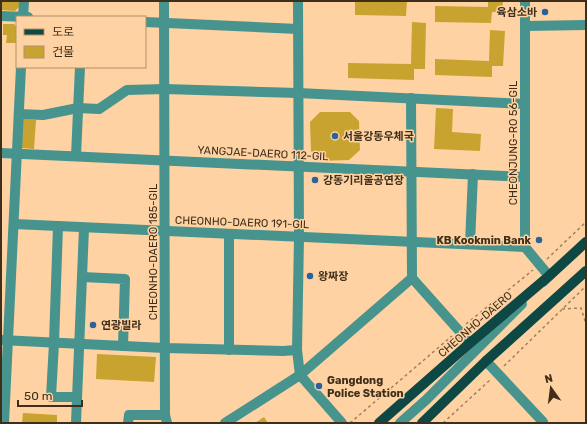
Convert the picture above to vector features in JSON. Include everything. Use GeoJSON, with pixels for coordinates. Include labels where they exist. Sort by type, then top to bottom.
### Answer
{"type":"FeatureCollection","features":[{"type":"Feature","properties":{"kind":"main road","name":"CHEONHO-DAERO"},"geometry":{"type":"LineString","coordinates":[[379,423],[549,276],[586,242]]}},
{"type":"Feature","properties":{"kind":"main road"},"geometry":{"type":"LineString","coordinates":[[422,423],[486,361],[586,271]]}},
{"type":"Feature","properties":{"kind":"street"},"geometry":{"type":"LineString","coordinates":[[23,16],[24,1]]}},
{"type":"Feature","properties":{"kind":"street","name":"CHEONHO-DAERO 185-GIL"},"geometry":{"type":"LineString","coordinates":[[128,423],[129,415],[166,419],[164,1]]}},
{"type":"Feature","properties":{"kind":"street"},"geometry":{"type":"LineString","coordinates":[[298,1],[299,237],[297,350],[300,375],[342,423]]}},
{"type":"Feature","properties":{"kind":"street","name":"CHEONJUNG-RO 56-GIL"},"geometry":{"type":"LineString","coordinates":[[525,1],[525,247]]}},
{"type":"Feature","properties":{"kind":"street"},"geometry":{"type":"LineString","coordinates":[[1,16],[16,17]]}},
{"type":"Feature","properties":{"kind":"street"},"geometry":{"type":"LineString","coordinates":[[146,22],[298,29]]}},
{"type":"Feature","properties":{"kind":"street"},"geometry":{"type":"LineString","coordinates":[[525,26],[586,25]]}},
{"type":"Feature","properties":{"kind":"street"},"geometry":{"type":"LineString","coordinates":[[4,423],[5,340],[14,224],[21,68]]}},
{"type":"Feature","properties":{"kind":"street"},"geometry":{"type":"LineString","coordinates":[[76,156],[80,68]]}},
{"type":"Feature","properties":{"kind":"street"},"geometry":{"type":"LineString","coordinates":[[19,114],[42,115],[78,108],[99,109],[127,90],[165,89],[298,93],[525,104]]}},
{"type":"Feature","properties":{"kind":"street"},"geometry":{"type":"LineString","coordinates":[[411,98],[410,172],[412,278],[470,343]]}},
{"type":"Feature","properties":{"kind":"street","name":"YANGJAE-DAERO 112-GIL"},"geometry":{"type":"LineString","coordinates":[[1,153],[525,177]]}},
{"type":"Feature","properties":{"kind":"street"},"geometry":{"type":"LineString","coordinates":[[470,244],[473,174]]}},
{"type":"Feature","properties":{"kind":"street","name":"CHEONHO-DAERO 191-GIL"},"geometry":{"type":"LineString","coordinates":[[14,224],[525,247]]}},
{"type":"Feature","properties":{"kind":"street"},"geometry":{"type":"LineString","coordinates":[[58,226],[51,397],[77,397]]}},
{"type":"Feature","properties":{"kind":"street"},"geometry":{"type":"LineString","coordinates":[[76,423],[84,228]]}},
{"type":"Feature","properties":{"kind":"street"},"geometry":{"type":"LineString","coordinates":[[228,234],[229,350]]}},
{"type":"Feature","properties":{"kind":"street"},"geometry":{"type":"LineString","coordinates":[[400,423],[441,385],[549,276],[525,247]]}},
{"type":"Feature","properties":{"kind":"street"},"geometry":{"type":"LineString","coordinates":[[82,277],[125,279],[123,346]]}},
{"type":"Feature","properties":{"kind":"street"},"geometry":{"type":"LineString","coordinates":[[225,423],[300,375],[412,278]]}},
{"type":"Feature","properties":{"kind":"street"},"geometry":{"type":"LineString","coordinates":[[5,340],[165,348],[283,351],[297,350]]}},
{"type":"Feature","properties":{"kind":"street"},"geometry":{"type":"LineString","coordinates":[[486,361],[546,423]]}},
{"type":"Feature","properties":{"kind":"street"},"geometry":{"type":"LineString","coordinates":[[415,423],[440,405]]}},
{"type":"Feature","properties":{"kind":"path"},"geometry":{"type":"LineString","coordinates":[[350,423],[458,330],[540,265],[586,222]]}},
{"type":"Feature","properties":{"kind":"path"},"geometry":{"type":"LineString","coordinates":[[443,423],[497,373],[586,286]]}},
{"type":"Feature","properties":{"kind":"path"},"geometry":{"type":"LineString","coordinates":[[562,309],[581,308],[586,324]]}},
{"type":"Feature","properties":{"kind":"building"},"geometry":{"type":"Polygon","coordinates":[[[1,1],[20,1],[20,6],[15,11],[1,10],[1,1]]]}},
{"type":"Feature","properties":{"kind":"building"},"geometry":{"type":"Polygon","coordinates":[[[355,1],[407,1],[406,16],[355,15],[355,1]]]}},
{"type":"Feature","properties":{"kind":"building"},"geometry":{"type":"Polygon","coordinates":[[[488,1],[503,1],[502,12],[492,12],[491,23],[435,22],[435,6],[488,7],[488,1]]]}},
{"type":"Feature","properties":{"kind":"building"},"geometry":{"type":"Polygon","coordinates":[[[412,22],[426,23],[425,69],[414,69],[414,80],[348,78],[348,63],[411,64],[412,22]]]}},
{"type":"Feature","properties":{"kind":"building"},"geometry":{"type":"Polygon","coordinates":[[[3,24],[14,24],[16,27],[16,43],[6,43],[7,35],[3,35],[3,24]]]}},
{"type":"Feature","properties":{"kind":"building"},"geometry":{"type":"Polygon","coordinates":[[[490,30],[505,31],[503,66],[492,66],[492,77],[435,75],[435,59],[489,61],[490,30]]]}},
{"type":"Feature","properties":{"kind":"building"},"geometry":{"type":"Polygon","coordinates":[[[436,108],[453,109],[452,132],[481,134],[480,151],[434,149],[436,108]]]}},
{"type":"Feature","properties":{"kind":"building","name":"서울강동우체국"},"geometry":{"type":"Polygon","coordinates":[[[320,112],[350,112],[359,121],[360,150],[349,160],[320,161],[311,151],[310,122],[320,112]]]}},
{"type":"Feature","properties":{"kind":"building"},"geometry":{"type":"Polygon","coordinates":[[[22,119],[36,120],[34,149],[21,148],[22,119]]]}},
{"type":"Feature","properties":{"kind":"building"},"geometry":{"type":"Polygon","coordinates":[[[97,354],[156,357],[154,382],[96,379],[97,354]]]}},
{"type":"Feature","properties":{"kind":"building"},"geometry":{"type":"Polygon","coordinates":[[[23,413],[57,415],[57,423],[22,423],[23,413]]]}},
{"type":"Feature","properties":{"kind":"building"},"geometry":{"type":"Polygon","coordinates":[[[264,417],[268,423],[255,423],[264,417]]]}},
{"type":"Feature","properties":{"kind":"place","name":"육삼소바"},"geometry":{"type":"Point","coordinates":[545,12]}},
{"type":"Feature","properties":{"kind":"place","name":"서울강동우체국"},"geometry":{"type":"Point","coordinates":[335,136]}},
{"type":"Feature","properties":{"kind":"place","name":"강동기리울공연장"},"geometry":{"type":"Point","coordinates":[315,180]}},
{"type":"Feature","properties":{"kind":"place","name":"KB Kookmin Bank"},"geometry":{"type":"Point","coordinates":[539,240]}},
{"type":"Feature","properties":{"kind":"place","name":"왕짜장"},"geometry":{"type":"Point","coordinates":[310,276]}},
{"type":"Feature","properties":{"kind":"place","name":"연광빌라"},"geometry":{"type":"Point","coordinates":[93,325]}},
{"type":"Feature","properties":{"kind":"place","name":"Gangdong Police Station"},"geometry":{"type":"Point","coordinates":[319,386]}}]}
